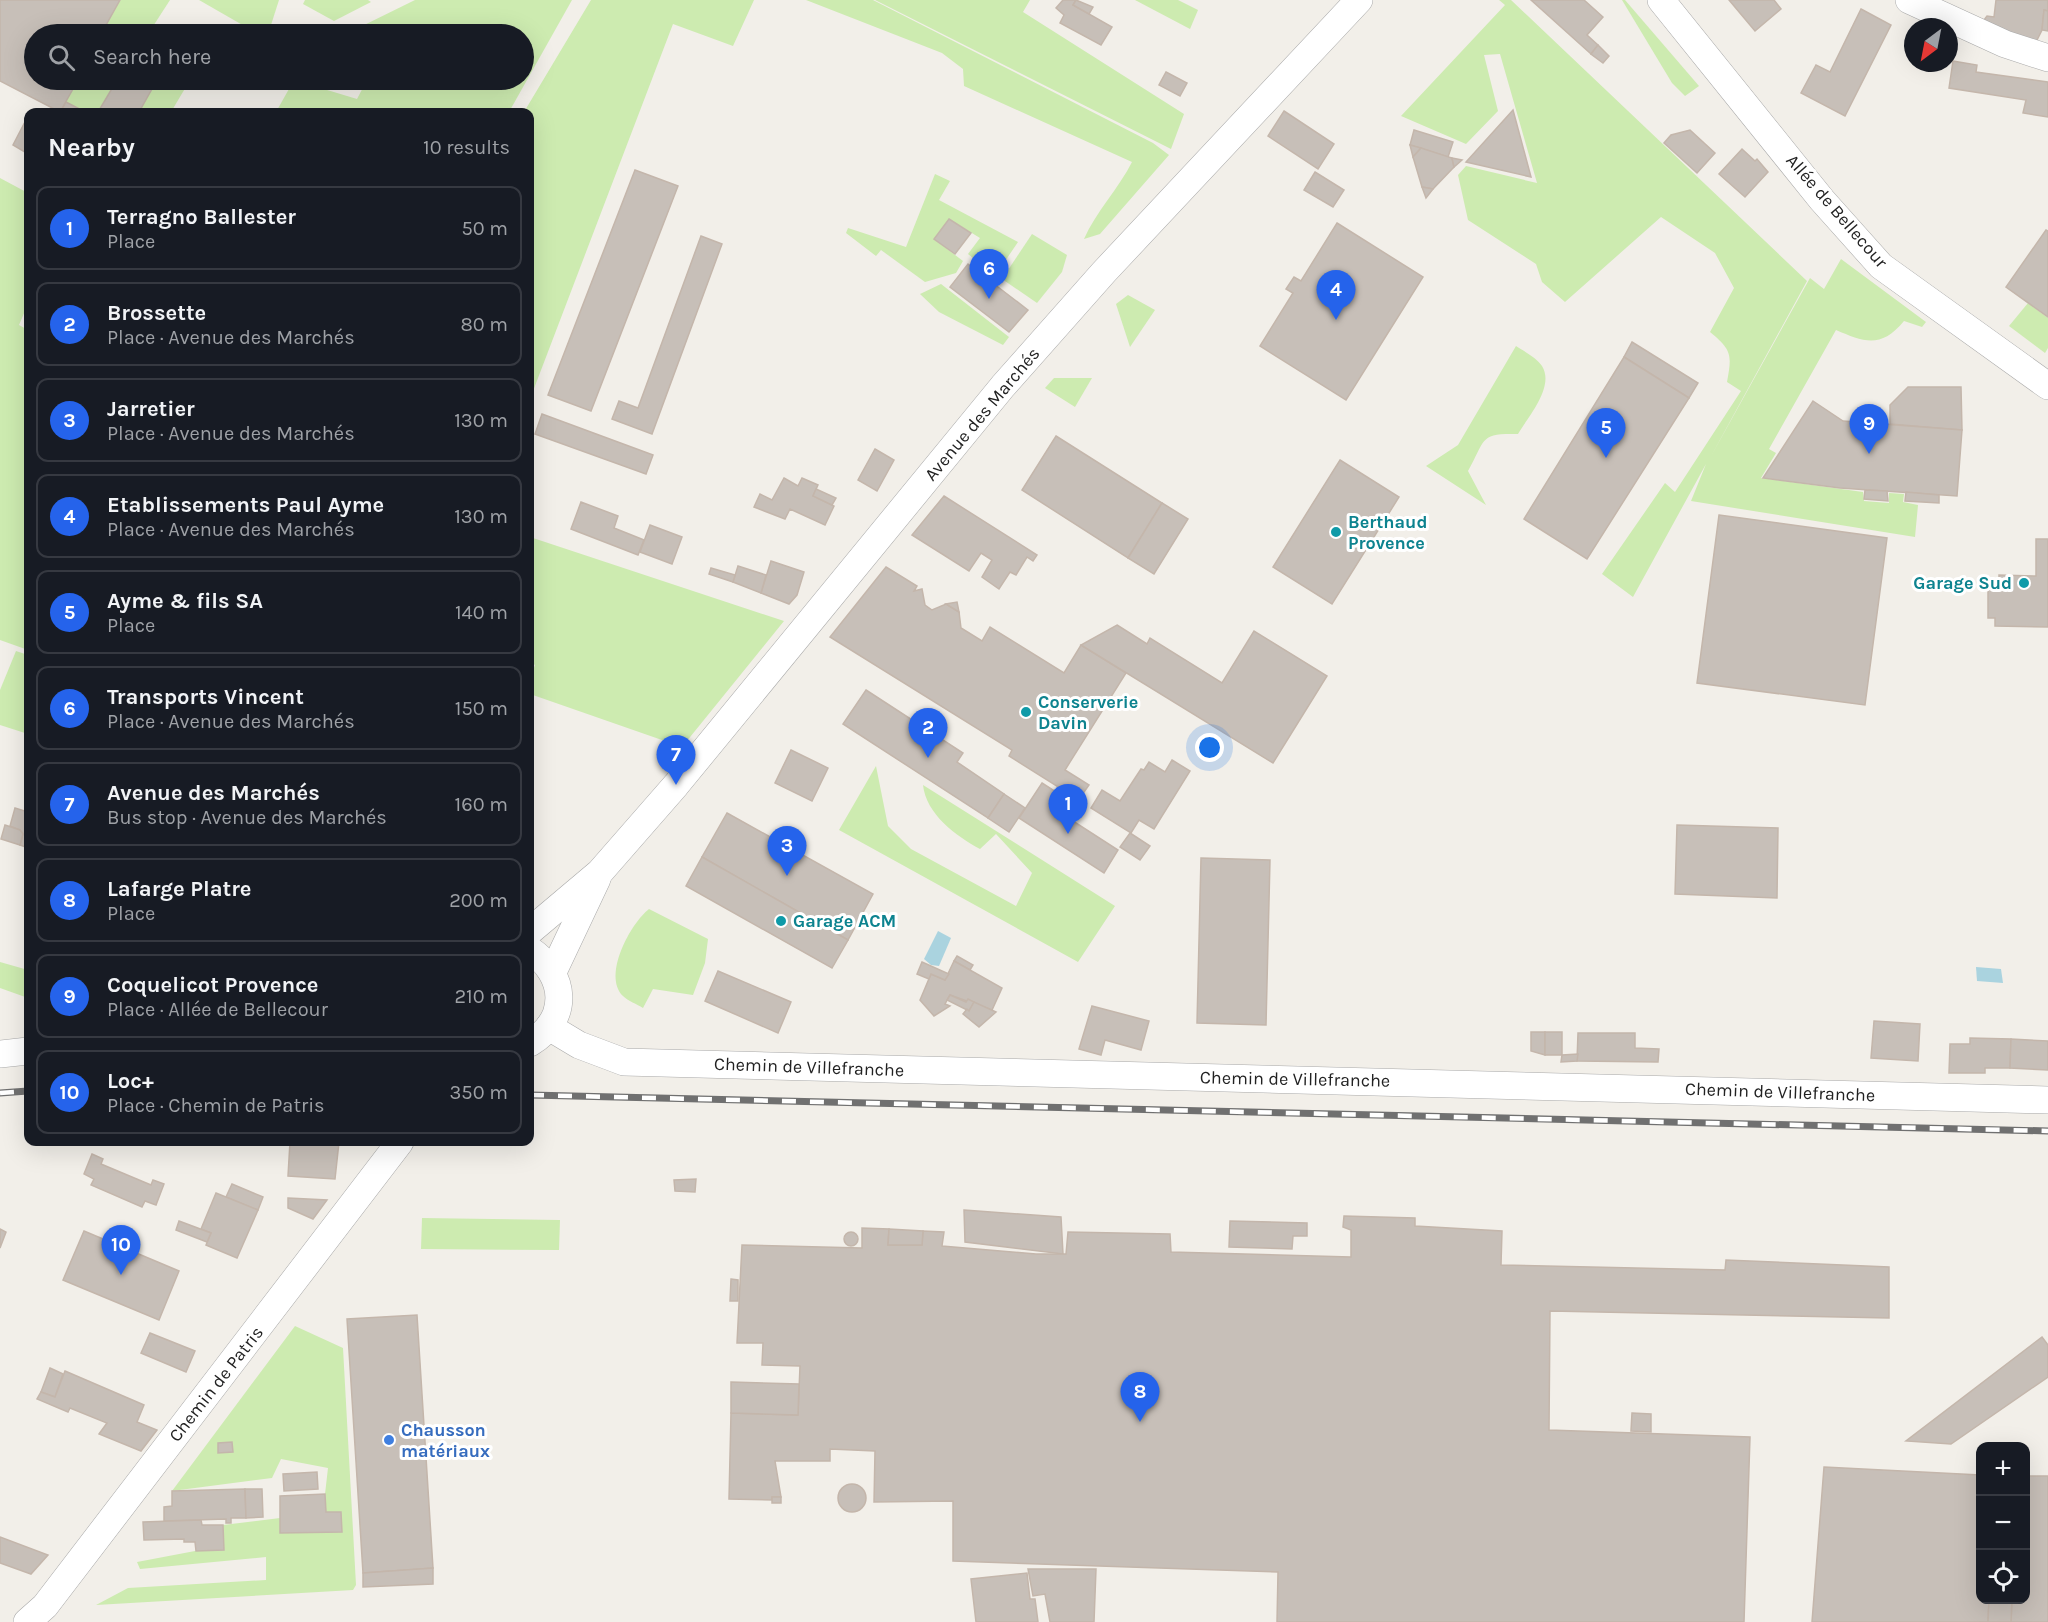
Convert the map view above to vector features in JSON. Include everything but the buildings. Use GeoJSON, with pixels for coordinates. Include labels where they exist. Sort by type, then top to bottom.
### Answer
{"type":"FeatureCollection","features":[{"type":"Feature","properties":{"kind":"street","name":"Avenue des Marchés"},"geometry":{"type":"LineString","coordinates":[[534,928],[600,872],[688,771],[1004,386],[1104,272],[1359,0]]}},
{"type":"Feature","properties":{"kind":"street","name":"Allée de Bellecour"},"geometry":{"type":"LineString","coordinates":[[1661,0],[1822,200],[1881,266],[2048,386]]}},
{"type":"Feature","properties":{"kind":"street"},"geometry":{"type":"LineString","coordinates":[[1910,0],[2005,44],[2048,58]]}},
{"type":"Feature","properties":{"kind":"street","name":"Avenue des Marchés"},"geometry":{"type":"LineString","coordinates":[[553,972],[600,872]]}},
{"type":"Feature","properties":{"kind":"street"},"geometry":{"type":"LineString","coordinates":[[534,953],[553,972],[559,1000],[539,1035]]}},
{"type":"Feature","properties":{"kind":"street","name":"Chemin de Villefranche"},"geometry":{"type":"LineString","coordinates":[[539,1035],[579,1045],[624,1062],[2048,1100]]}},
{"type":"Feature","properties":{"kind":"street"},"geometry":{"type":"LineString","coordinates":[[0,1053],[24,1051]]}},
{"type":"Feature","properties":{"kind":"street","name":"Chemin de Patris"},"geometry":{"type":"LineString","coordinates":[[27,1622],[45,1606],[397,1146]]}},
{"type":"Feature","properties":{"kind":"green space"},"geometry":{"type":"Polygon","coordinates":[[[120,0],[170,0],[154,24],[107,24],[120,0]]]}},
{"type":"Feature","properties":{"kind":"green space"},"geometry":{"type":"Polygon","coordinates":[[[199,0],[279,0],[271,24],[241,24],[199,0]]]}},
{"type":"Feature","properties":{"kind":"green space"},"geometry":{"type":"Polygon","coordinates":[[[305,0],[368,0],[371,2],[334,21],[303,4],[305,0]]]}},
{"type":"Feature","properties":{"kind":"green space"},"geometry":{"type":"Polygon","coordinates":[[[415,0],[572,0],[534,68],[534,24],[366,24],[415,0]]]}},
{"type":"Feature","properties":{"kind":"green space"},"geometry":{"type":"Polygon","coordinates":[[[591,0],[754,0],[733,46],[673,24],[534,389],[534,108],[526,108],[591,0]]]}},
{"type":"Feature","properties":{"kind":"green space"},"geometry":{"type":"Polygon","coordinates":[[[806,0],[873,0],[1153,143],[1169,155],[1100,234],[1084,239],[1132,162],[964,86],[963,69],[942,53],[806,0]]]}},
{"type":"Feature","properties":{"kind":"green space"},"geometry":{"type":"Polygon","coordinates":[[[875,0],[1030,0],[1023,12],[1184,114],[1171,149],[875,0]]]}},
{"type":"Feature","properties":{"kind":"green space"},"geometry":{"type":"Polygon","coordinates":[[[1135,0],[1178,0],[1198,10],[1190,29],[1135,0]]]}},
{"type":"Feature","properties":{"kind":"green space"},"geometry":{"type":"Polygon","coordinates":[[[1499,0],[1511,0],[1807,281],[1710,458],[1810,278],[1824,289],[1841,259],[1926,322],[1922,327],[1904,321],[1888,336],[1872,340],[1855,338],[1836,330],[1769,449],[1776,453],[1761,478],[1863,492],[1864,501],[1889,503],[1889,493],[1904,494],[1903,502],[1918,505],[1915,537],[1691,501],[1706,464],[1633,597],[1602,574],[1665,483],[1675,492],[1741,391],[1727,382],[1729,354],[1723,344],[1710,332],[1734,288],[1715,253],[1661,217],[1565,302],[1542,282],[1536,264],[1468,220],[1458,175],[1466,166],[1537,183],[1500,54],[1484,55],[1498,111],[1466,144],[1401,116],[1505,5],[1499,0]]]}},
{"type":"Feature","properties":{"kind":"green space"},"geometry":{"type":"Polygon","coordinates":[[[1622,0],[1625,0],[1699,86],[1685,96],[1672,83],[1622,0]]]}},
{"type":"Feature","properties":{"kind":"green space"},"geometry":{"type":"Polygon","coordinates":[[[73,90],[111,90],[100,108],[77,108],[66,102],[73,90]]]}},
{"type":"Feature","properties":{"kind":"green space"},"geometry":{"type":"Polygon","coordinates":[[[151,90],[184,90],[173,108],[141,108],[151,90]]]}},
{"type":"Feature","properties":{"kind":"green space"},"geometry":{"type":"Polygon","coordinates":[[[288,90],[327,90],[357,99],[362,90],[521,90],[511,108],[278,108],[288,90]]]}},
{"type":"Feature","properties":{"kind":"green space"},"geometry":{"type":"Polygon","coordinates":[[[935,174],[950,181],[939,200],[1018,242],[995,276],[968,254],[980,238],[949,219],[934,239],[963,261],[956,273],[925,282],[881,250],[876,256],[846,233],[848,228],[906,247],[935,174]]]}},
{"type":"Feature","properties":{"kind":"green space"},"geometry":{"type":"Polygon","coordinates":[[[0,178],[24,191],[24,313],[19,325],[24,328],[24,649],[0,640],[0,178]]]}},
{"type":"Feature","properties":{"kind":"green space"},"geometry":{"type":"Polygon","coordinates":[[[1032,234],[1067,255],[1062,272],[1037,303],[1002,279],[1032,234]]]}},
{"type":"Feature","properties":{"kind":"green space"},"geometry":{"type":"Polygon","coordinates":[[[941,284],[1009,337],[1003,345],[939,312],[920,294],[941,284]]]}},
{"type":"Feature","properties":{"kind":"green space"},"geometry":{"type":"Polygon","coordinates":[[[1128,295],[1155,310],[1130,347],[1116,304],[1128,295]]]}},
{"type":"Feature","properties":{"kind":"green space"},"geometry":{"type":"Polygon","coordinates":[[[2028,303],[2048,318],[2048,348],[2045,353],[2009,326],[2028,303]]]}},
{"type":"Feature","properties":{"kind":"green space"},"geometry":{"type":"Polygon","coordinates":[[[1516,346],[1540,363],[1545,374],[1545,383],[1539,402],[1518,434],[1496,435],[1485,440],[1468,471],[1486,505],[1426,466],[1458,445],[1516,346]]]}},
{"type":"Feature","properties":{"kind":"green space"},"geometry":{"type":"Polygon","coordinates":[[[1054,378],[1092,378],[1075,407],[1045,388],[1054,378]]]}},
{"type":"Feature","properties":{"kind":"green space"},"geometry":{"type":"Polygon","coordinates":[[[534,538],[784,621],[682,747],[534,695],[534,538]]]}},
{"type":"Feature","properties":{"kind":"green space"},"geometry":{"type":"Polygon","coordinates":[[[16,651],[24,654],[24,733],[0,725],[0,690],[16,651]]]}},
{"type":"Feature","properties":{"kind":"green space"},"geometry":{"type":"Polygon","coordinates":[[[876,766],[888,826],[911,849],[1016,906],[1032,873],[996,834],[980,849],[952,831],[936,815],[925,796],[923,785],[1115,906],[1078,962],[839,830],[876,766]]]}},
{"type":"Feature","properties":{"kind":"green space"},"geometry":{"type":"Polygon","coordinates":[[[649,909],[708,939],[705,963],[693,995],[653,989],[643,1008],[623,996],[617,987],[616,976],[617,963],[627,937],[649,909]]]}},
{"type":"Feature","properties":{"kind":"green space"},"geometry":{"type":"Polygon","coordinates":[[[0,962],[24,969],[24,997],[0,988],[0,962]]]}},
{"type":"Feature","properties":{"kind":"green space"},"geometry":{"type":"Polygon","coordinates":[[[422,1218],[560,1220],[559,1250],[421,1249],[422,1218]]]}},
{"type":"Feature","properties":{"kind":"green space"},"geometry":{"type":"Polygon","coordinates":[[[295,1326],[343,1348],[356,1585],[353,1590],[96,1605],[128,1588],[266,1580],[266,1557],[140,1569],[137,1562],[195,1551],[224,1550],[223,1525],[280,1518],[281,1533],[342,1532],[341,1513],[326,1512],[325,1494],[328,1468],[281,1459],[272,1478],[172,1491],[295,1326]]]}},
{"type":"Feature","properties":{"kind":"water"},"geometry":{"type":"Polygon","coordinates":[[[938,931],[951,938],[939,966],[931,965],[924,959],[938,931]]]}},
{"type":"Feature","properties":{"kind":"water"},"geometry":{"type":"Polygon","coordinates":[[[1976,967],[2001,969],[2003,983],[1977,981],[1976,967]]]}},
{"type":"Feature","properties":{"kind":"railway"},"geometry":{"type":"LineString","coordinates":[[0,1093],[24,1091]]}},
{"type":"Feature","properties":{"kind":"railway"},"geometry":{"type":"LineString","coordinates":[[534,1095],[2048,1131]]}},
{"type":"Feature","properties":{"kind":"place","name":"Transports Vincent"},"geometry":{"type":"Point","coordinates":[989,299]}},
{"type":"Feature","properties":{"kind":"place","name":"Etablissements Paul Ayme"},"geometry":{"type":"Point","coordinates":[1336,320]}},
{"type":"Feature","properties":{"kind":"place","name":"Coquelicot Provence"},"geometry":{"type":"Point","coordinates":[1869,454]}},
{"type":"Feature","properties":{"kind":"place","name":"Ayme & fils SA"},"geometry":{"type":"Point","coordinates":[1606,458]}},
{"type":"Feature","properties":{"kind":"place","name":"Berthaud Provence"},"geometry":{"type":"Point","coordinates":[1336,532]}},
{"type":"Feature","properties":{"kind":"place","name":"Garage Sud"},"geometry":{"type":"Point","coordinates":[2024,583]}},
{"type":"Feature","properties":{"kind":"place","name":"Conserverie Davin"},"geometry":{"type":"Point","coordinates":[1026,712]}},
{"type":"Feature","properties":{"kind":"place","name":"Brossette"},"geometry":{"type":"Point","coordinates":[928,758]}},
{"type":"Feature","properties":{"kind":"place","name":"Avenue des Marchés"},"geometry":{"type":"Point","coordinates":[676,785]}},
{"type":"Feature","properties":{"kind":"place","name":"Terragno Ballester"},"geometry":{"type":"Point","coordinates":[1068,834]}},
{"type":"Feature","properties":{"kind":"place","name":"Jarretier"},"geometry":{"type":"Point","coordinates":[787,876]}},
{"type":"Feature","properties":{"kind":"place","name":"Garage ACM"},"geometry":{"type":"Point","coordinates":[781,921]}},
{"type":"Feature","properties":{"kind":"place","name":"Loc+"},"geometry":{"type":"Point","coordinates":[121,1275]}},
{"type":"Feature","properties":{"kind":"place","name":"Lafarge Platre"},"geometry":{"type":"Point","coordinates":[1140,1422]}},
{"type":"Feature","properties":{"kind":"place","name":"Chausson matériaux"},"geometry":{"type":"Point","coordinates":[389,1440]}}]}
